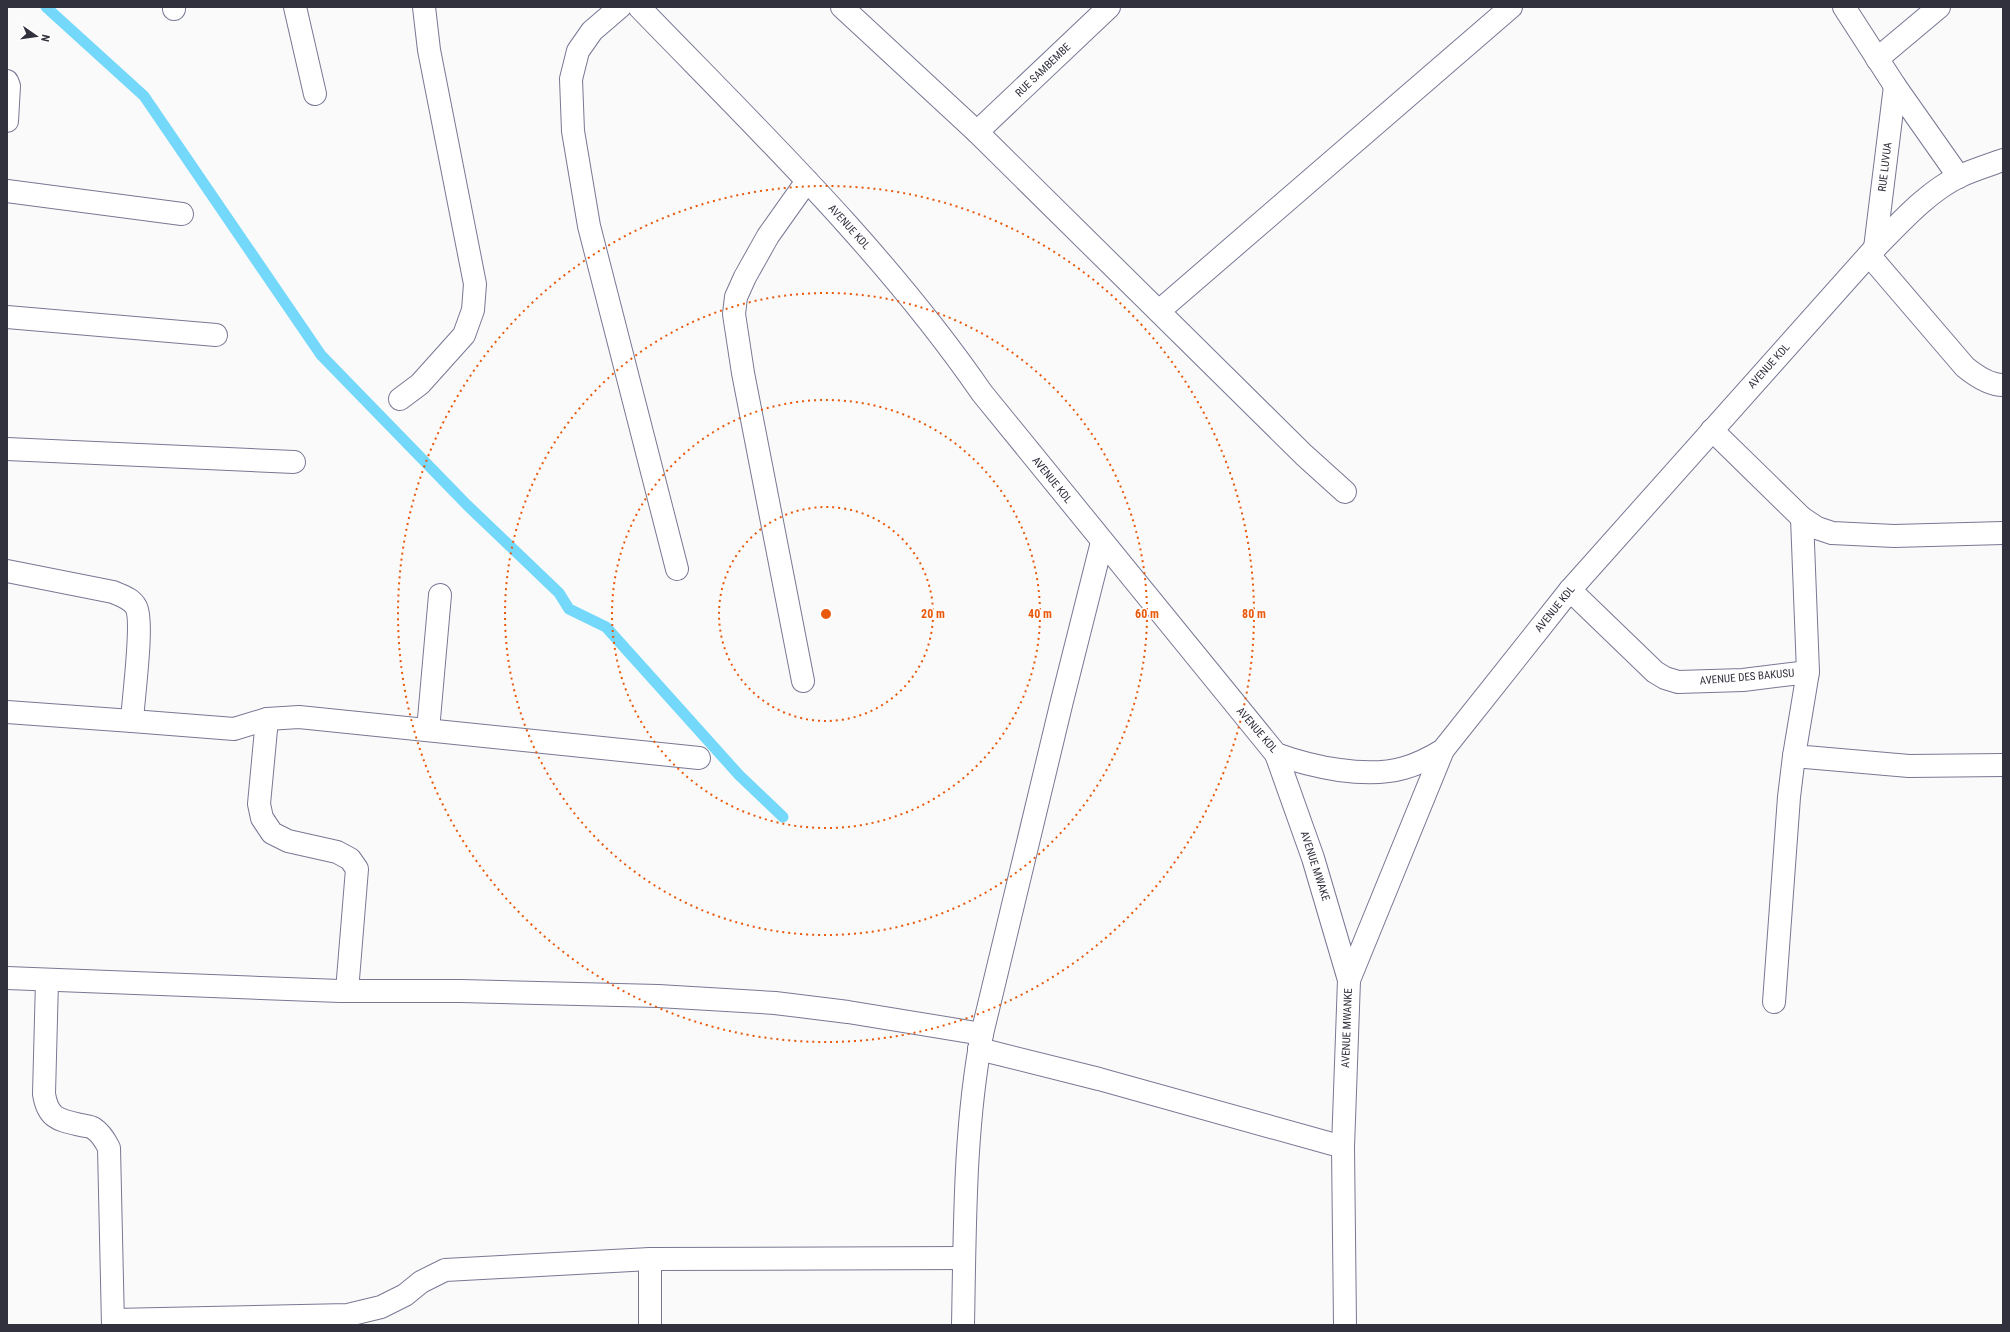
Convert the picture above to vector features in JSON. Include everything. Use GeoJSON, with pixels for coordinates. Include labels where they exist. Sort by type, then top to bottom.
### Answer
{"type":"FeatureCollection","features":[{"type":"Feature","properties":{"kind":"street"},"geometry":{"type":"LineString","coordinates":[[295,7],[315,94]]}},
{"type":"Feature","properties":{"kind":"street"},"geometry":{"type":"LineString","coordinates":[[400,399],[420,384],[464,335],[474,310],[475,284],[429,50],[424,7]]}},
{"type":"Feature","properties":{"kind":"street"},"geometry":{"type":"LineString","coordinates":[[620,7],[592,31],[578,51],[571,79],[573,131],[589,226],[677,569]]}},
{"type":"Feature","properties":{"kind":"street","name":"AVENUE KDL"},"geometry":{"type":"LineString","coordinates":[[639,7],[807,181],[906,291],[947,342],[982,393],[1276,754],[1295,761],[1324,767],[1373,772],[1403,768],[1425,761],[1443,750],[1570,590],[1872,252],[1908,215],[1941,188],[1959,177],[2003,160]]}},
{"type":"Feature","properties":{"kind":"street"},"geometry":{"type":"LineString","coordinates":[[842,7],[977,132],[1304,455],[1345,492]]}},
{"type":"Feature","properties":{"kind":"street","name":"RUE SAMBEMBE"},"geometry":{"type":"LineString","coordinates":[[977,132],[1109,7]]}},
{"type":"Feature","properties":{"kind":"street"},"geometry":{"type":"LineString","coordinates":[[1159,311],[1511,7]]}},
{"type":"Feature","properties":{"kind":"street"},"geometry":{"type":"LineString","coordinates":[[1844,7],[1895,86],[1959,177]]}},
{"type":"Feature","properties":{"kind":"street"},"geometry":{"type":"LineString","coordinates":[[1877,59],[1939,7]]}},
{"type":"Feature","properties":{"kind":"street"},"geometry":{"type":"LineString","coordinates":[[7,81],[10,86],[7,121]]}},
{"type":"Feature","properties":{"kind":"street","name":"RUE LUVUA"},"geometry":{"type":"LineString","coordinates":[[1872,252],[1895,86]]}},
{"type":"Feature","properties":{"kind":"street"},"geometry":{"type":"LineString","coordinates":[[803,681],[743,373],[734,314],[736,297],[745,277],[768,236],[807,181]]}},
{"type":"Feature","properties":{"kind":"street"},"geometry":{"type":"LineString","coordinates":[[7,192],[182,214]]}},
{"type":"Feature","properties":{"kind":"street"},"geometry":{"type":"LineString","coordinates":[[1872,252],[1965,367],[1980,379],[1998,385],[2003,385]]}},
{"type":"Feature","properties":{"kind":"street"},"geometry":{"type":"LineString","coordinates":[[7,317],[216,335]]}},
{"type":"Feature","properties":{"kind":"street"},"geometry":{"type":"LineString","coordinates":[[1712,430],[1802,518],[1816,528],[1832,533],[1894,536],[2003,533]]}},
{"type":"Feature","properties":{"kind":"street"},"geometry":{"type":"LineString","coordinates":[[7,449],[294,462]]}},
{"type":"Feature","properties":{"kind":"street"},"geometry":{"type":"LineString","coordinates":[[1802,518],[1808,672]]}},
{"type":"Feature","properties":{"kind":"street"},"geometry":{"type":"LineString","coordinates":[[963,1325],[966,1162],[972,1085],[980,1041],[1102,542]]}},
{"type":"Feature","properties":{"kind":"street"},"geometry":{"type":"LineString","coordinates":[[7,571],[113,592],[128,598],[136,607],[139,630],[132,721]]}},
{"type":"Feature","properties":{"kind":"street","name":"AVENUE DES BAKUSU"},"geometry":{"type":"LineString","coordinates":[[1570,590],[1655,672],[1665,678],[1678,682],[1743,680],[1808,672],[1794,756],[1789,797],[1774,1002]]}},
{"type":"Feature","properties":{"kind":"street"},"geometry":{"type":"LineString","coordinates":[[428,730],[440,595]]}},
{"type":"Feature","properties":{"kind":"street"},"geometry":{"type":"LineString","coordinates":[[7,712],[234,729],[267,719],[299,717],[699,758]]}},
{"type":"Feature","properties":{"kind":"street"},"geometry":{"type":"LineString","coordinates":[[267,719],[259,804],[262,818],[272,833],[288,841],[338,852],[350,859],[357,869],[347,991]]}},
{"type":"Feature","properties":{"kind":"street","name":"AVENUE MWANKE"},"geometry":{"type":"LineString","coordinates":[[1345,1325],[1343,1147],[1349,980],[1443,750]]}},
{"type":"Feature","properties":{"kind":"street","name":"AVENUE MWAKE"},"geometry":{"type":"LineString","coordinates":[[1276,754],[1313,858],[1349,980]]}},
{"type":"Feature","properties":{"kind":"street"},"geometry":{"type":"LineString","coordinates":[[1794,756],[1909,766],[2003,765]]}},
{"type":"Feature","properties":{"kind":"street"},"geometry":{"type":"LineString","coordinates":[[7,978],[47,981],[347,991],[461,991],[658,996],[775,1003],[848,1012],[980,1041],[1099,1079],[1343,1147]]}},
{"type":"Feature","properties":{"kind":"street"},"geometry":{"type":"LineString","coordinates":[[47,981],[46,1104],[51,1114],[56,1118],[92,1127],[104,1138],[109,1148],[113,1323],[348,1315],[381,1308],[405,1295],[421,1282],[445,1270],[650,1259],[964,1258]]}},
{"type":"Feature","properties":{"kind":"street"},"geometry":{"type":"LineString","coordinates":[[650,1259],[650,1325]]}},
{"type":"Feature","properties":{"kind":"waterway"},"geometry":{"type":"LineString","coordinates":[[46,7],[144,96],[321,355],[467,505],[559,593],[569,609],[606,627],[739,775],[783,817]]}}]}
